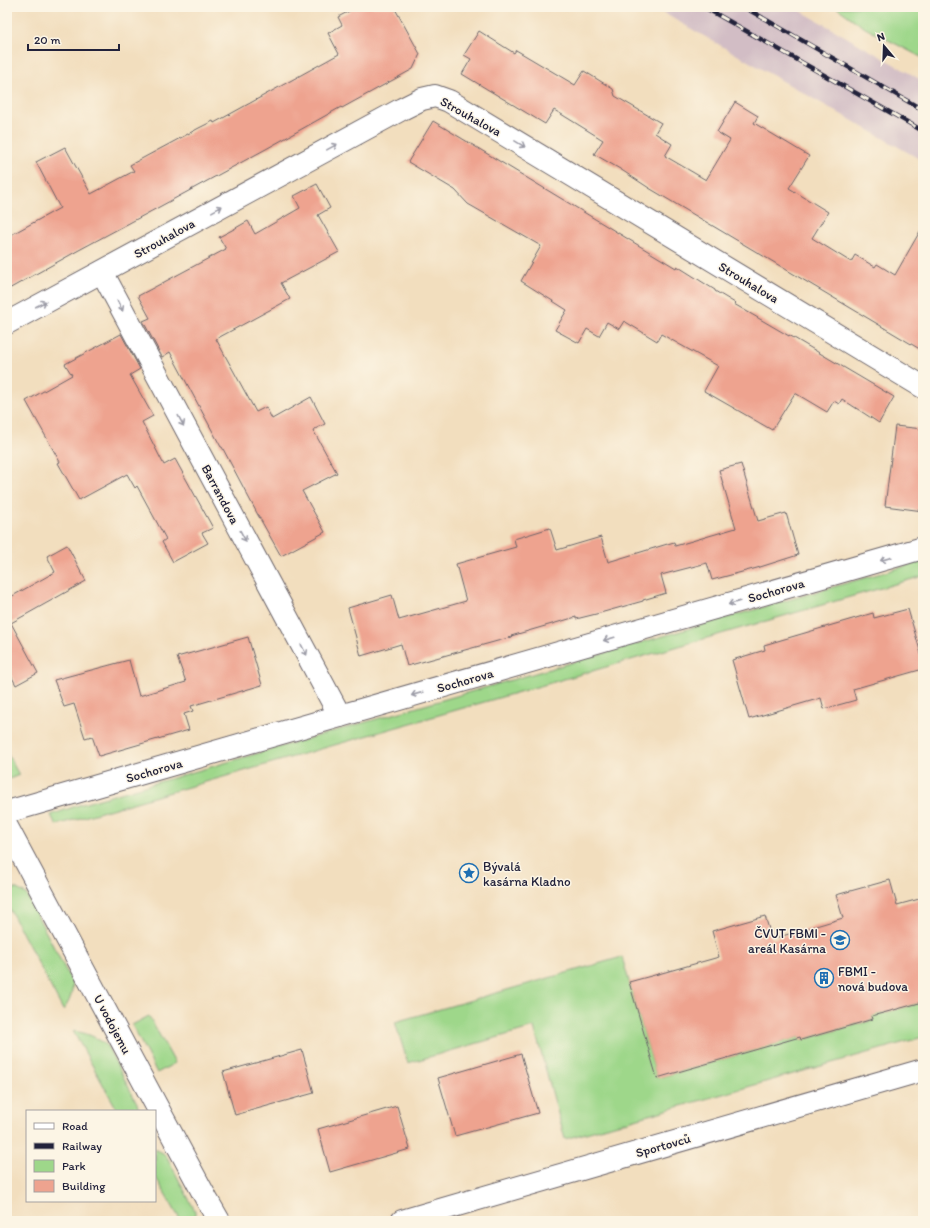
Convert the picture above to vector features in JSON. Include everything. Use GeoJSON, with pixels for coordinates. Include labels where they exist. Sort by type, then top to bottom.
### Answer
{"type":"FeatureCollection","features":[{"type":"Feature","properties":{"kind":"street","name":"Strouhalova"},"geometry":{"type":"LineString","coordinates":[[7,323],[402,109],[422,99],[435,96],[449,101],[923,387]]}},
{"type":"Feature","properties":{"kind":"street","name":"Barrandova"},"geometry":{"type":"LineString","coordinates":[[102,272],[340,716]]}},
{"type":"Feature","properties":{"kind":"street","name":"Sochorova"},"geometry":{"type":"LineString","coordinates":[[7,812],[923,548]]}},
{"type":"Feature","properties":{"kind":"street","name":"U vodojemu"},"geometry":{"type":"LineString","coordinates":[[7,827],[207,1200],[220,1221]]}},
{"type":"Feature","properties":{"kind":"street","name":"Sportovců"},"geometry":{"type":"LineString","coordinates":[[402,1221],[923,1070]]}},
{"type":"Feature","properties":{"kind":"shaded area"},"geometry":{"type":"Polygon","coordinates":[[[653,7],[794,7],[923,81],[923,161],[653,7]]]}},
{"type":"Feature","properties":{"kind":"green space"},"geometry":{"type":"Polygon","coordinates":[[[836,7],[923,7],[923,58],[865,28],[836,7]]]}},
{"type":"Feature","properties":{"kind":"green space"},"geometry":{"type":"Polygon","coordinates":[[[923,561],[923,576],[56,825],[51,815],[79,805],[923,561]]]}},
{"type":"Feature","properties":{"kind":"green space"},"geometry":{"type":"Polygon","coordinates":[[[7,753],[19,775],[7,780],[7,753]]]}},
{"type":"Feature","properties":{"kind":"green space"},"geometry":{"type":"Polygon","coordinates":[[[7,888],[17,889],[26,894],[73,984],[70,998],[63,1010],[7,904],[7,888]]]}},
{"type":"Feature","properties":{"kind":"green space"},"geometry":{"type":"Polygon","coordinates":[[[622,957],[657,1078],[800,1037],[801,1040],[873,1020],[872,1016],[923,1002],[923,1037],[565,1139],[534,1027],[408,1063],[395,1022],[622,957]]]}},
{"type":"Feature","properties":{"kind":"green space"},"geometry":{"type":"Polygon","coordinates":[[[149,1016],[175,1063],[157,1073],[132,1025],[149,1016]]]}},
{"type":"Feature","properties":{"kind":"green space"},"geometry":{"type":"Polygon","coordinates":[[[73,1031],[92,1036],[107,1046],[137,1103],[139,1110],[117,1110],[73,1031]]]}},
{"type":"Feature","properties":{"kind":"green space"},"geometry":{"type":"Polygon","coordinates":[[[156,1150],[167,1157],[195,1211],[195,1221],[181,1221],[156,1178],[156,1150]]]}},
{"type":"Feature","properties":{"kind":"building"},"geometry":{"type":"Polygon","coordinates":[[[357,7],[394,7],[420,54],[413,69],[7,290],[7,237],[60,208],[36,162],[65,147],[91,194],[134,171],[130,165],[213,121],[214,123],[339,54],[328,33],[342,25],[338,17],[357,7]]]}},
{"type":"Feature","properties":{"kind":"building"},"geometry":{"type":"Polygon","coordinates":[[[479,31],[514,53],[516,50],[575,85],[584,71],[613,89],[615,96],[661,123],[655,133],[672,144],[665,156],[706,180],[730,140],[717,132],[735,102],[758,116],[754,123],[809,156],[789,188],[828,212],[812,238],[851,262],[855,255],[875,267],[877,264],[895,275],[923,226],[923,351],[594,154],[603,140],[561,114],[554,110],[545,124],[462,74],[471,59],[464,55],[479,31]]]}},
{"type":"Feature","properties":{"kind":"building"},"geometry":{"type":"Polygon","coordinates":[[[433,121],[676,268],[677,266],[735,303],[734,304],[894,397],[879,423],[842,399],[839,404],[834,401],[827,412],[795,393],[772,430],[704,391],[718,366],[661,334],[657,341],[624,321],[619,329],[607,322],[599,336],[587,329],[579,343],[555,330],[567,310],[521,281],[541,246],[468,204],[455,190],[408,162],[433,121]]]}},
{"type":"Feature","properties":{"kind":"building"},"geometry":{"type":"Polygon","coordinates":[[[317,184],[330,208],[318,215],[339,252],[281,283],[290,299],[216,339],[256,412],[266,407],[272,419],[311,397],[325,424],[313,430],[337,473],[302,491],[325,532],[281,556],[170,352],[162,357],[143,321],[150,318],[138,296],[226,249],[219,237],[248,221],[255,234],[300,208],[294,196],[317,184]]]}},
{"type":"Feature","properties":{"kind":"building"},"geometry":{"type":"Polygon","coordinates":[[[121,334],[140,369],[130,375],[153,416],[142,422],[164,465],[175,459],[213,528],[202,533],[208,543],[173,562],[162,542],[166,539],[137,486],[135,488],[127,474],[79,500],[26,401],[72,375],[65,364],[121,334]]]}},
{"type":"Feature","properties":{"kind":"building"},"geometry":{"type":"Polygon","coordinates":[[[895,426],[923,429],[923,511],[885,506],[895,426]]]}},
{"type":"Feature","properties":{"kind":"building"},"geometry":{"type":"Polygon","coordinates":[[[741,464],[758,521],[786,513],[798,555],[712,580],[707,563],[661,575],[666,593],[643,601],[576,619],[576,617],[511,636],[512,637],[407,666],[401,644],[361,656],[348,608],[392,595],[399,620],[466,601],[456,564],[516,547],[514,539],[550,528],[557,550],[601,537],[608,562],[674,542],[675,546],[736,528],[719,470],[741,464]]]}},
{"type":"Feature","properties":{"kind":"building"},"geometry":{"type":"Polygon","coordinates":[[[67,545],[86,581],[11,623],[38,673],[16,685],[7,668],[7,599],[55,572],[47,556],[67,545]]]}},
{"type":"Feature","properties":{"kind":"building"},"geometry":{"type":"Polygon","coordinates":[[[908,609],[923,661],[923,669],[853,689],[856,700],[824,709],[821,698],[749,719],[732,660],[765,650],[764,645],[873,613],[874,618],[908,609]]]}},
{"type":"Feature","properties":{"kind":"building"},"geometry":{"type":"Polygon","coordinates":[[[248,637],[262,685],[191,706],[193,711],[184,714],[189,730],[99,756],[92,736],[85,738],[74,704],[64,707],[54,680],[129,660],[139,696],[186,682],[177,657],[248,637]]]}},
{"type":"Feature","properties":{"kind":"building","name":"FBMI - nová budova"},"geometry":{"type":"Polygon","coordinates":[[[890,880],[897,905],[923,898],[923,1002],[872,1016],[873,1019],[801,1040],[800,1037],[657,1078],[629,982],[719,957],[712,931],[765,916],[772,939],[843,918],[836,895],[890,880]]]}},
{"type":"Feature","properties":{"kind":"building"},"geometry":{"type":"Polygon","coordinates":[[[302,1050],[314,1093],[235,1115],[223,1072],[302,1050]]]}},
{"type":"Feature","properties":{"kind":"building"},"geometry":{"type":"Polygon","coordinates":[[[521,1054],[538,1113],[455,1136],[438,1078],[521,1054]]]}},
{"type":"Feature","properties":{"kind":"building"},"geometry":{"type":"Polygon","coordinates":[[[397,1106],[410,1149],[330,1172],[318,1129],[397,1106]]]}},
{"type":"Feature","properties":{"kind":"railway"},"geometry":{"type":"LineString","coordinates":[[704,7],[923,131]]}},
{"type":"Feature","properties":{"kind":"railway"},"geometry":{"type":"LineString","coordinates":[[744,7],[923,110]]}},
{"type":"Feature","properties":{"kind":"place","name":"Bývalá kasárna Kladno"},"geometry":{"type":"Point","coordinates":[469,873]}},
{"type":"Feature","properties":{"kind":"place","name":"ČVUT FBMI - areál Kasárna"},"geometry":{"type":"Point","coordinates":[840,940]}},
{"type":"Feature","properties":{"kind":"place","name":"FBMI - nová budova"},"geometry":{"type":"Point","coordinates":[824,978]}}]}
